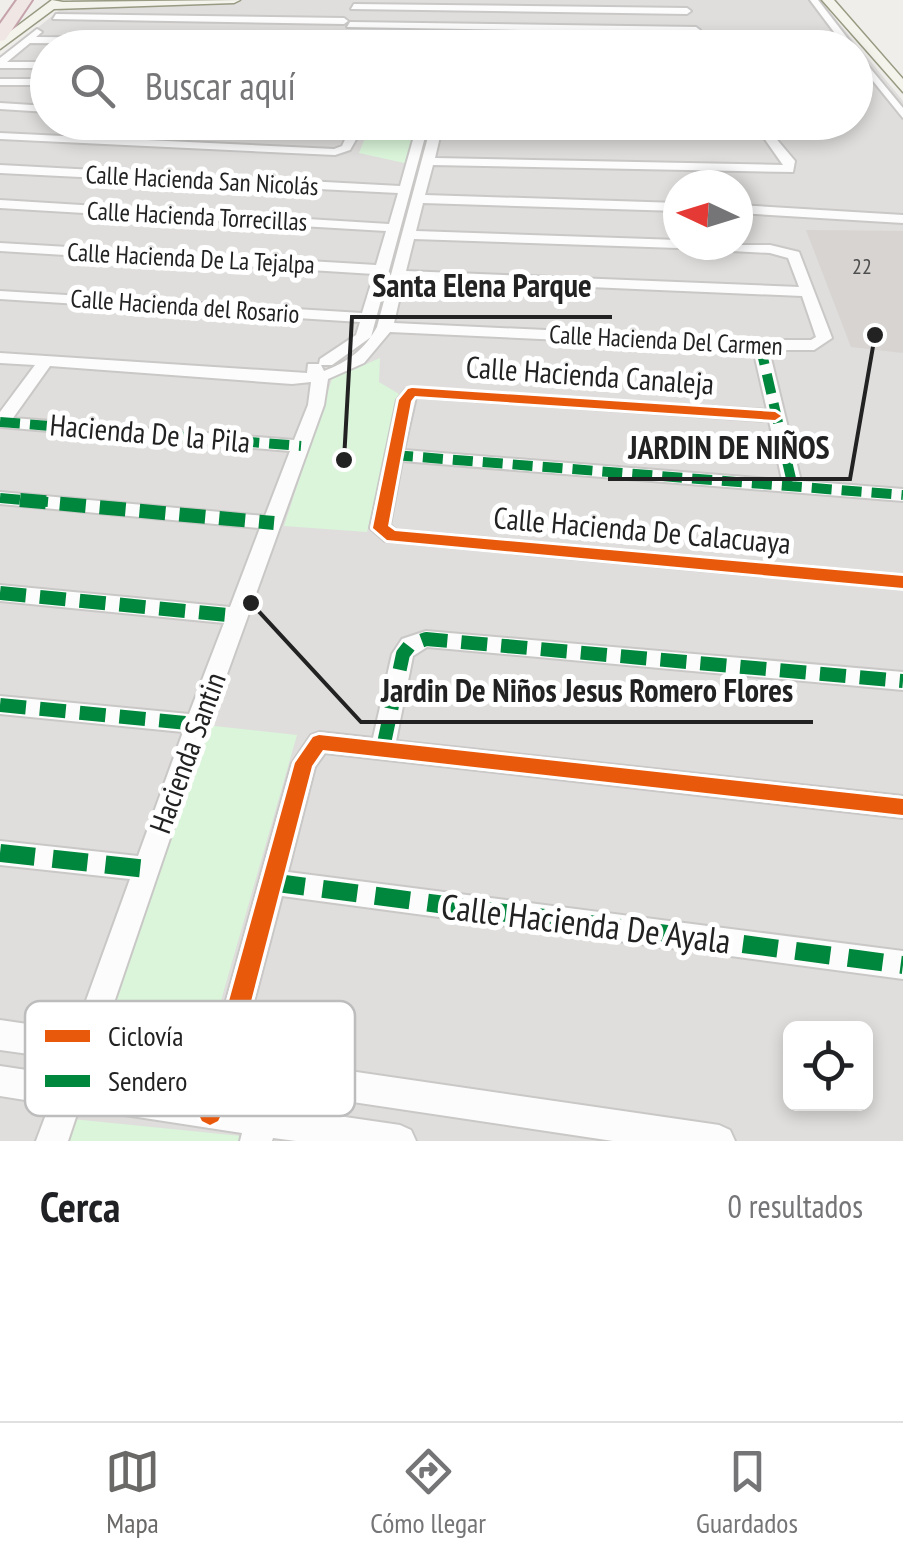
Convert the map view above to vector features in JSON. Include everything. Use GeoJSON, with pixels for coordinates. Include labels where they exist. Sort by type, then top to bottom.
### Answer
{"type":"FeatureCollection","features":[{"type":"Feature","properties":{"kind":"highway"},"geometry":{"type":"LineString","coordinates":[[0,14],[22,0]]}},
{"type":"Feature","properties":{"kind":"highway"},"geometry":{"type":"LineString","coordinates":[[0,37],[22,0]]}},
{"type":"Feature","properties":{"kind":"main road"},"geometry":{"type":"LineString","coordinates":[[0,45],[59,7],[234,0]]}},
{"type":"Feature","properties":{"kind":"main road"},"geometry":{"type":"LineString","coordinates":[[828,0],[854,30]]}},
{"type":"Feature","properties":{"kind":"main road"},"geometry":{"type":"LineString","coordinates":[[873,53],[903,88]]}},
{"type":"Feature","properties":{"kind":"street"},"geometry":{"type":"LineString","coordinates":[[681,0],[696,30]]}},
{"type":"Feature","properties":{"kind":"street"},"geometry":{"type":"LineString","coordinates":[[814,0],[837,30]]}},
{"type":"Feature","properties":{"kind":"street"},"geometry":{"type":"LineString","coordinates":[[346,30],[352,2],[687,11]]}},
{"type":"Feature","properties":{"kind":"street"},"geometry":{"type":"LineString","coordinates":[[37,30],[59,7],[278,30]]}},
{"type":"Feature","properties":{"kind":"street"},"geometry":{"type":"LineString","coordinates":[[0,64],[30,37]]}},
{"type":"Feature","properties":{"kind":"street"},"geometry":{"type":"LineString","coordinates":[[0,64],[30,65]]}},
{"type":"Feature","properties":{"kind":"street"},"geometry":{"type":"LineString","coordinates":[[873,76],[903,115]]}},
{"type":"Feature","properties":{"kind":"street"},"geometry":{"type":"LineString","coordinates":[[0,82],[30,82]]}},
{"type":"Feature","properties":{"kind":"street"},"geometry":{"type":"LineString","coordinates":[[0,106],[30,107]]}},
{"type":"Feature","properties":{"kind":"street"},"geometry":{"type":"LineString","coordinates":[[0,136],[30,137]]}},
{"type":"Feature","properties":{"kind":"street"},"geometry":{"type":"LineString","coordinates":[[84,140],[338,152],[350,140]]}},
{"type":"Feature","properties":{"kind":"street"},"geometry":{"type":"LineString","coordinates":[[317,373],[363,337],[415,194],[429,140]]}},
{"type":"Feature","properties":{"kind":"street"},"geometry":{"type":"LineString","coordinates":[[426,151],[646,168],[789,169],[789,161],[770,140]]}},
{"type":"Feature","properties":{"kind":"street"},"geometry":{"type":"LineString","coordinates":[[646,168],[662,244]]}},
{"type":"Feature","properties":{"kind":"street","name":"Calle Hacienda San Nicolás"},"geometry":{"type":"LineString","coordinates":[[0,170],[415,194],[663,203]]}},
{"type":"Feature","properties":{"kind":"street","name":"Calle Hacienda Torrecillas"},"geometry":{"type":"LineString","coordinates":[[0,204],[662,244]]}},
{"type":"Feature","properties":{"kind":"street"},"geometry":{"type":"LineString","coordinates":[[753,207],[903,216]]}},
{"type":"Feature","properties":{"kind":"street","name":"Calle Hacienda De La Tejalpa"},"geometry":{"type":"LineString","coordinates":[[0,246],[391,260]]}},
{"type":"Feature","properties":{"kind":"street"},"geometry":{"type":"LineString","coordinates":[[399,275],[809,292],[794,255],[753,247]]}},
{"type":"Feature","properties":{"kind":"street"},"geometry":{"type":"LineString","coordinates":[[0,358],[317,373],[368,353],[385,326],[399,275],[391,260]]}},
{"type":"Feature","properties":{"kind":"street","name":"Calle Hacienda Del Carmen"},"geometry":{"type":"LineString","coordinates":[[385,326],[760,346],[814,345],[824,338],[809,292]]}},
{"type":"Feature","properties":{"kind":"street","name":"Calle Hacienda del Rosario"},"geometry":{"type":"LineString","coordinates":[[3,299],[369,318]]}},
{"type":"Feature","properties":{"kind":"street"},"geometry":{"type":"LineString","coordinates":[[0,346],[127,362]]}},
{"type":"Feature","properties":{"kind":"street"},"geometry":{"type":"LineString","coordinates":[[760,346],[793,487]]}},
{"type":"Feature","properties":{"kind":"street"},"geometry":{"type":"LineString","coordinates":[[1,422],[44,362]]}},
{"type":"Feature","properties":{"kind":"street","name":"Hacienda Santin"},"geometry":{"type":"LineString","coordinates":[[100,1001],[197,724],[274,524],[301,446],[317,373]]}},
{"type":"Feature","properties":{"kind":"street","name":"Calle Hacienda Canaleja"},"geometry":{"type":"LineString","coordinates":[[392,455],[406,400],[415,392],[775,416]]}},
{"type":"Feature","properties":{"kind":"street","name":"Hacienda De la Pila"},"geometry":{"type":"LineString","coordinates":[[1,422],[301,446]]}},
{"type":"Feature","properties":{"kind":"street"},"geometry":{"type":"LineString","coordinates":[[392,455],[903,495]]}},
{"type":"Feature","properties":{"kind":"street","name":"Calle Hacienda De Calacuaya"},"geometry":{"type":"LineString","coordinates":[[392,455],[380,528],[392,536],[903,582]]}},
{"type":"Feature","properties":{"kind":"street"},"geometry":{"type":"LineString","coordinates":[[0,498],[274,524]]}},
{"type":"Feature","properties":{"kind":"street"},"geometry":{"type":"LineString","coordinates":[[0,592],[237,616]]}},
{"type":"Feature","properties":{"kind":"street"},"geometry":{"type":"LineString","coordinates":[[382,748],[403,654],[418,641],[439,638],[903,681]]}},
{"type":"Feature","properties":{"kind":"street"},"geometry":{"type":"LineString","coordinates":[[0,705],[197,724]]}},
{"type":"Feature","properties":{"kind":"street"},"geometry":{"type":"LineString","coordinates":[[240,1001],[304,763],[313,746],[325,741],[903,808]]}},
{"type":"Feature","properties":{"kind":"street"},"geometry":{"type":"LineString","coordinates":[[0,853],[146,869]]}},
{"type":"Feature","properties":{"kind":"street","name":"Calle Hacienda De Ayala"},"geometry":{"type":"LineString","coordinates":[[270,882],[903,965]]}},
{"type":"Feature","properties":{"kind":"street"},"geometry":{"type":"LineString","coordinates":[[0,1036],[25,1040]]}},
{"type":"Feature","properties":{"kind":"street"},"geometry":{"type":"LineString","coordinates":[[0,1081],[25,1085]]}},
{"type":"Feature","properties":{"kind":"street"},"geometry":{"type":"LineString","coordinates":[[355,1089],[719,1141]]}},
{"type":"Feature","properties":{"kind":"street","name":"Hacienda Santin"},"geometry":{"type":"LineString","coordinates":[[52,1141],[60,1116]]}},
{"type":"Feature","properties":{"kind":"street"},"geometry":{"type":"LineString","coordinates":[[218,1116],[258,1130],[400,1141]]}},
{"type":"Feature","properties":{"kind":"shaded area"},"geometry":{"type":"Polygon","coordinates":[[[72,0],[820,0],[845,30],[35,30],[72,0]]]}},
{"type":"Feature","properties":{"kind":"shaded area"},"geometry":{"type":"Polygon","coordinates":[[[30,34],[30,140],[873,140],[873,64],[903,101],[903,1141],[0,1141],[0,58],[30,34]]]}},
{"type":"Feature","properties":{"kind":"green space"},"geometry":{"type":"Polygon","coordinates":[[[364,140],[414,140],[409,164],[359,153],[364,140]]]}},
{"type":"Feature","properties":{"kind":"green space"},"geometry":{"type":"Polygon","coordinates":[[[380,358],[379,382],[399,394],[367,532],[284,526],[332,379],[380,358]]]}},
{"type":"Feature","properties":{"kind":"green space"},"geometry":{"type":"Polygon","coordinates":[[[205,725],[297,735],[221,1001],[108,1001],[205,725]]]}},
{"type":"Feature","properties":{"kind":"green space"},"geometry":{"type":"Polygon","coordinates":[[[72,1119],[241,1136],[240,1141],[65,1141],[72,1119]]]}},
{"type":"Feature","properties":{"kind":"building"},"geometry":{"type":"Polygon","coordinates":[[[806,230],[903,231],[903,353],[851,347],[806,230]]]}},
{"type":"Feature","properties":{"kind":"marked path"},"geometry":{"type":"LineString","coordinates":[[760,345],[793,487]]}},
{"type":"Feature","properties":{"kind":"marked path"},"geometry":{"type":"LineString","coordinates":[[0,422],[301,446]]}},
{"type":"Feature","properties":{"kind":"marked path"},"geometry":{"type":"LineString","coordinates":[[393,455],[903,495]]}},
{"type":"Feature","properties":{"kind":"marked path"},"geometry":{"type":"LineString","coordinates":[[0,498],[274,523]]}},
{"type":"Feature","properties":{"kind":"marked path"},"geometry":{"type":"LineString","coordinates":[[0,593],[237,616]]}},
{"type":"Feature","properties":{"kind":"marked path"},"geometry":{"type":"LineString","coordinates":[[383,748],[403,654],[410,645],[426,639],[903,681]]}},
{"type":"Feature","properties":{"kind":"marked path"},"geometry":{"type":"LineString","coordinates":[[0,705],[197,724]]}},
{"type":"Feature","properties":{"kind":"marked path"},"geometry":{"type":"LineString","coordinates":[[0,853],[147,869]]}},
{"type":"Feature","properties":{"kind":"marked path"},"geometry":{"type":"LineString","coordinates":[[270,882],[903,965]]}},
{"type":"Feature","properties":{"kind":"cycle path"},"geometry":{"type":"LineString","coordinates":[[775,416],[412,392],[405,400],[380,528],[392,536],[903,582]]}},
{"type":"Feature","properties":{"kind":"cycle path"},"geometry":{"type":"LineString","coordinates":[[240,1001],[304,763],[319,742],[903,807]]}},
{"type":"Feature","properties":{"kind":"place","name":"JARDIN DE NIÑOS"},"geometry":{"type":"Point","coordinates":[875,335]}},
{"type":"Feature","properties":{"kind":"place","name":"Santa Elena Parque"},"geometry":{"type":"Point","coordinates":[344,460]}},
{"type":"Feature","properties":{"kind":"place","name":"Jardin De Niños Jesus Romero Flores"},"geometry":{"type":"Point","coordinates":[251,603]}}]}
